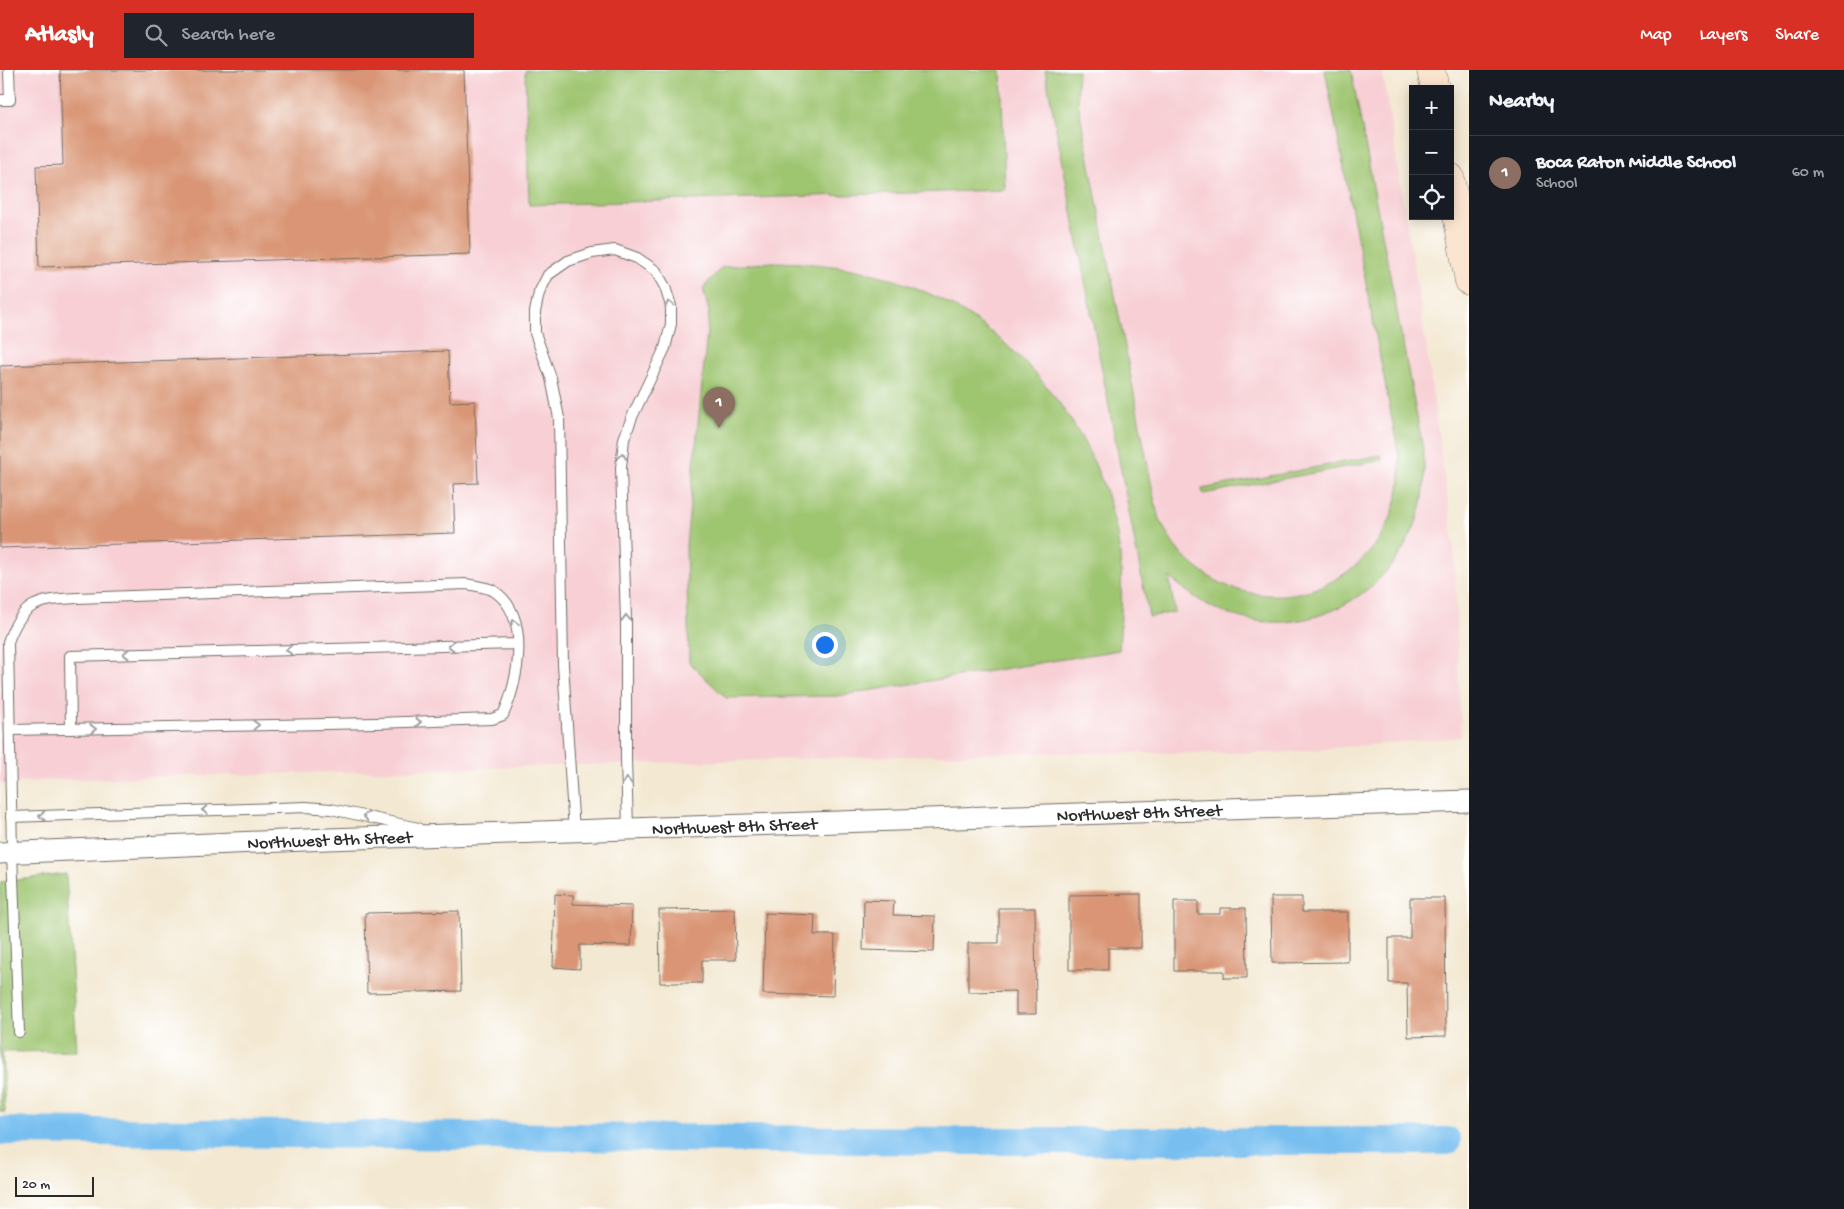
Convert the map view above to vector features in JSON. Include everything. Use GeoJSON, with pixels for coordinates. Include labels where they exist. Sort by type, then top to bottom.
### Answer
{"type":"FeatureCollection","features":[{"type":"Feature","properties":{"kind":"street"},"geometry":{"type":"LineString","coordinates":[[1431,70],[1434,85]]}},
{"type":"Feature","properties":{"kind":"street"},"geometry":{"type":"LineString","coordinates":[[1454,199],[1469,282]]}},
{"type":"Feature","properties":{"kind":"street","name":"Northwest 8th Street"},"geometry":{"type":"LineString","coordinates":[[6,852],[1469,801]]}},
{"type":"Feature","properties":{"kind":"lane"},"geometry":{"type":"LineString","coordinates":[[0,100],[10,100],[9,70]]}},
{"type":"Feature","properties":{"kind":"lane"},"geometry":{"type":"LineString","coordinates":[[574,831],[563,665],[559,418],[551,378],[535,333],[535,312],[539,293],[548,275],[568,261],[592,253],[615,250],[637,258],[656,271],[665,287],[671,306],[671,324],[666,348],[632,417],[624,439],[621,468],[626,620],[628,829]]}},
{"type":"Feature","properties":{"kind":"lane"},"geometry":{"type":"LineString","coordinates":[[10,730],[366,724],[492,719],[503,714],[510,699],[516,672],[518,644],[516,626],[510,608],[493,590],[467,584],[47,600],[26,609],[14,624],[8,642],[11,817],[6,852],[19,1032]]}},
{"type":"Feature","properties":{"kind":"lane"},"geometry":{"type":"LineString","coordinates":[[71,729],[70,656],[518,644]]}},
{"type":"Feature","properties":{"kind":"lane"},"geometry":{"type":"LineString","coordinates":[[11,817],[306,807],[332,809],[448,836]]}},
{"type":"Feature","properties":{"kind":"shaded area"},"geometry":{"type":"Polygon","coordinates":[[[0,70],[1382,70],[1421,310],[1454,545],[1461,737],[1274,753],[1008,753],[53,780],[0,784],[0,70]]]}},
{"type":"Feature","properties":{"kind":"green space"},"geometry":{"type":"Polygon","coordinates":[[[525,70],[1001,70],[1005,190],[529,205],[525,70]]]}},
{"type":"Feature","properties":{"kind":"green space"},"geometry":{"type":"Polygon","coordinates":[[[1045,70],[1078,70],[1079,108],[1156,508],[1161,521],[1169,538],[1180,552],[1208,576],[1237,589],[1267,595],[1297,593],[1325,585],[1350,570],[1372,549],[1388,523],[1399,488],[1399,456],[1325,70],[1351,70],[1423,449],[1424,483],[1421,509],[1405,545],[1388,570],[1366,591],[1341,606],[1313,617],[1284,622],[1254,620],[1223,612],[1208,605],[1169,577],[1175,612],[1149,617],[1045,70]]]}},
{"type":"Feature","properties":{"kind":"green space"},"geometry":{"type":"Polygon","coordinates":[[[772,262],[827,265],[863,271],[916,288],[954,307],[991,332],[1024,361],[1053,395],[1078,432],[1098,472],[1112,513],[1121,568],[1119,650],[837,696],[726,698],[689,662],[686,546],[709,312],[703,288],[722,267],[772,262]]]}},
{"type":"Feature","properties":{"kind":"green space"},"geometry":{"type":"Polygon","coordinates":[[[1381,455],[1382,460],[1203,494],[1202,489],[1381,455]]]}},
{"type":"Feature","properties":{"kind":"green space"},"geometry":{"type":"Polygon","coordinates":[[[66,874],[77,1051],[2,1052],[5,1112],[0,1112],[0,882],[66,874]]]}},
{"type":"Feature","properties":{"kind":"building"},"geometry":{"type":"Polygon","coordinates":[[[60,70],[464,70],[470,254],[39,267],[36,166],[63,165],[60,70]]]}},
{"type":"Feature","properties":{"kind":"building"},"geometry":{"type":"Polygon","coordinates":[[[448,351],[450,402],[475,401],[478,483],[453,484],[455,533],[0,548],[0,366],[448,351]]]}},
{"type":"Feature","properties":{"kind":"building"},"geometry":{"type":"Polygon","coordinates":[[[555,894],[573,895],[573,904],[632,906],[631,946],[580,945],[580,969],[553,967],[555,894]]]}},
{"type":"Feature","properties":{"kind":"building"},"geometry":{"type":"Polygon","coordinates":[[[1141,894],[1141,948],[1108,948],[1108,970],[1069,970],[1069,895],[1141,894]]]}},
{"type":"Feature","properties":{"kind":"building"},"geometry":{"type":"Polygon","coordinates":[[[1271,897],[1302,897],[1302,912],[1348,912],[1348,962],[1272,963],[1271,897]]]}},
{"type":"Feature","properties":{"kind":"building"},"geometry":{"type":"Polygon","coordinates":[[[1410,898],[1445,898],[1446,1036],[1408,1037],[1407,983],[1389,983],[1389,938],[1410,938],[1410,898]]]}},
{"type":"Feature","properties":{"kind":"building"},"geometry":{"type":"Polygon","coordinates":[[[864,900],[894,901],[893,915],[935,916],[934,952],[863,950],[864,900]]]}},
{"type":"Feature","properties":{"kind":"building"},"geometry":{"type":"Polygon","coordinates":[[[1174,901],[1198,901],[1198,914],[1220,914],[1220,908],[1246,908],[1247,978],[1224,978],[1224,971],[1174,971],[1174,901]]]}},
{"type":"Feature","properties":{"kind":"building"},"geometry":{"type":"Polygon","coordinates":[[[999,908],[1035,908],[1036,1014],[1016,1014],[1016,991],[968,992],[968,943],[999,943],[999,908]]]}},
{"type":"Feature","properties":{"kind":"building"},"geometry":{"type":"Polygon","coordinates":[[[735,909],[736,960],[702,960],[702,983],[660,983],[659,910],[735,909]]]}},
{"type":"Feature","properties":{"kind":"building"},"geometry":{"type":"Polygon","coordinates":[[[459,911],[461,991],[367,993],[365,913],[459,911]]]}},
{"type":"Feature","properties":{"kind":"building"},"geometry":{"type":"Polygon","coordinates":[[[765,913],[815,915],[814,935],[835,935],[833,996],[763,994],[765,913]]]}},
{"type":"Feature","properties":{"kind":"waterway"},"geometry":{"type":"LineString","coordinates":[[0,1131],[949,1141],[1447,1141]]}},
{"type":"Feature","properties":{"kind":"place","name":"Boca Raton Middle School"},"geometry":{"type":"Point","coordinates":[719,428]}}]}
